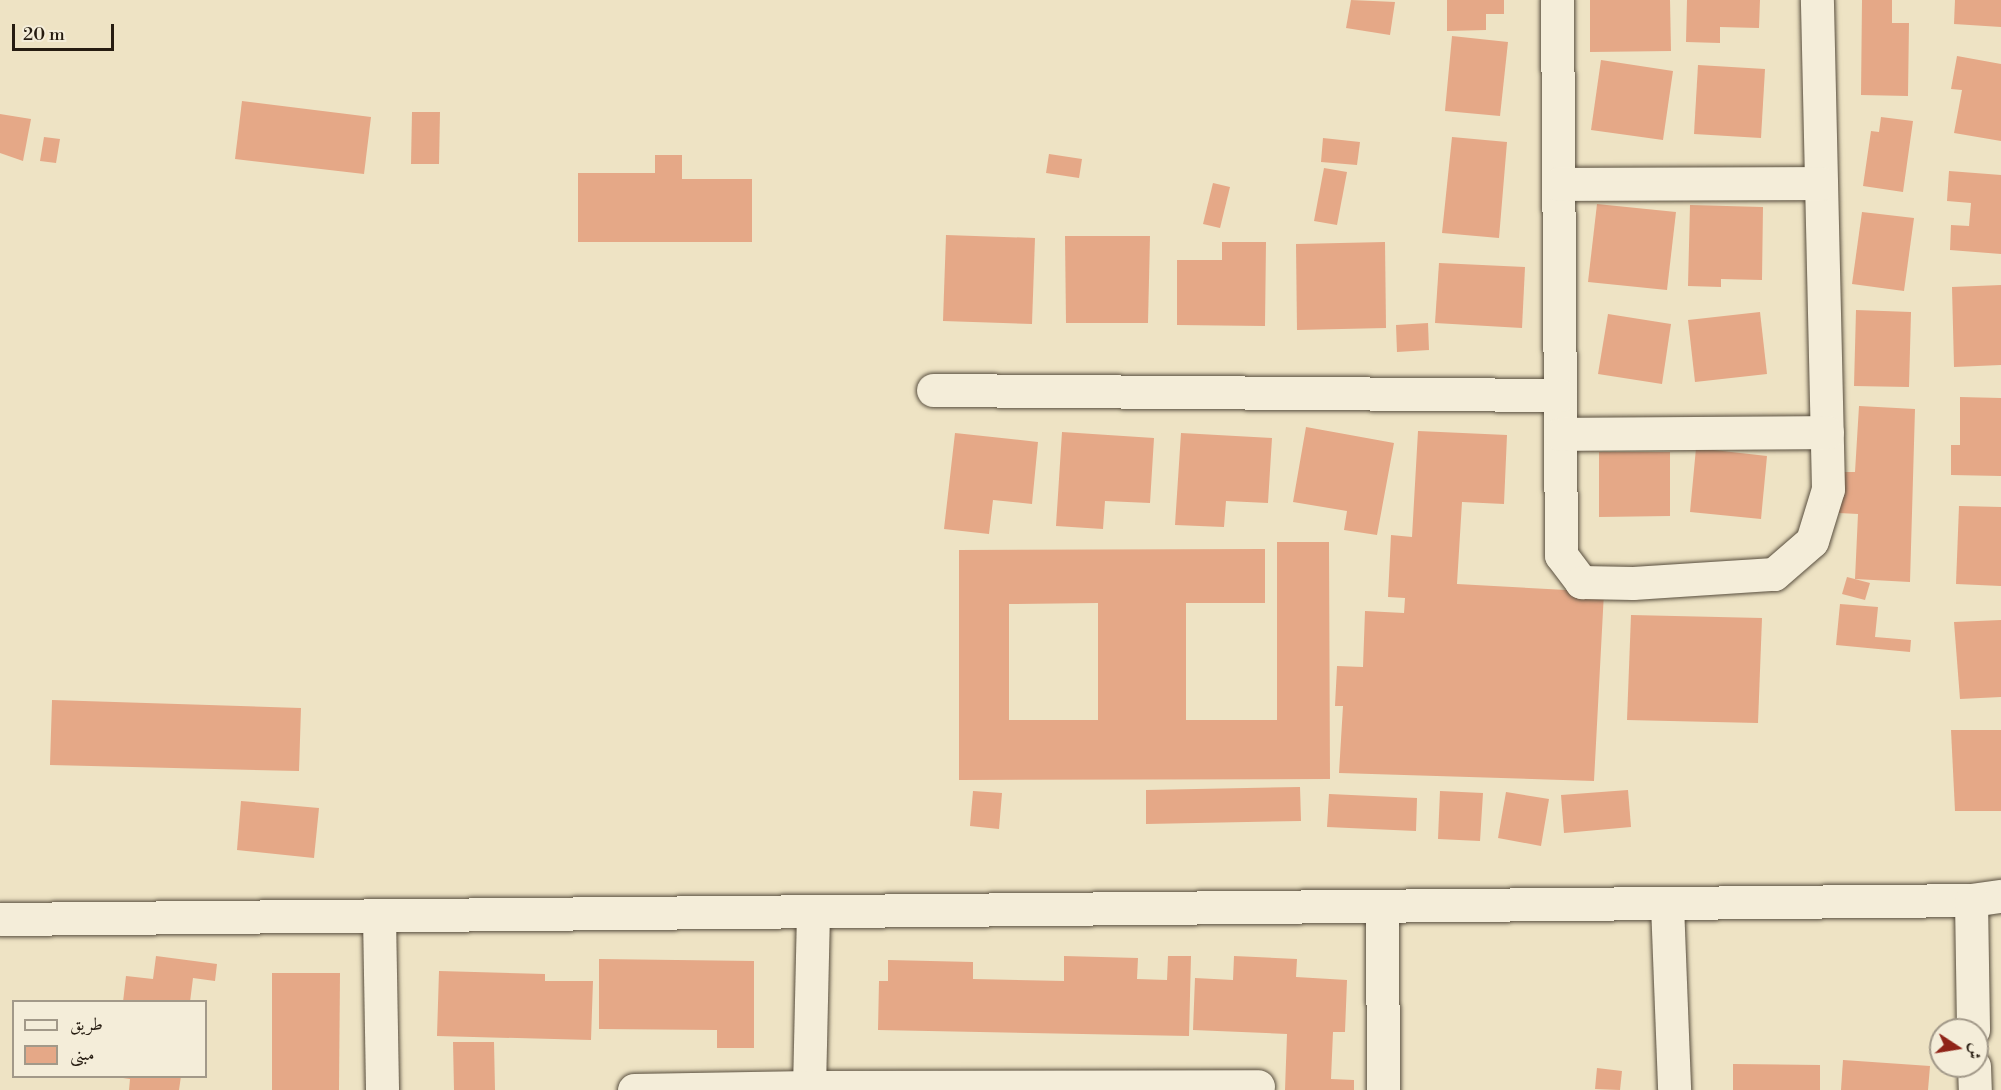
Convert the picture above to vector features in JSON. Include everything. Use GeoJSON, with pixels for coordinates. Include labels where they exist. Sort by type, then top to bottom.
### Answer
{"type":"FeatureCollection","features":[{"type":"Feature","properties":{"kind":"street"},"geometry":{"type":"LineString","coordinates":[[1557,0],[1561,555],[1581,582],[1633,583],[1774,574],[1812,541],[1828,489],[1817,0]]}},
{"type":"Feature","properties":{"kind":"street"},"geometry":{"type":"LineString","coordinates":[[1558,184],[1821,183]]}},
{"type":"Feature","properties":{"kind":"street"},"geometry":{"type":"LineString","coordinates":[[933,390],[1560,395]]}},
{"type":"Feature","properties":{"kind":"street"},"geometry":{"type":"LineString","coordinates":[[1560,434],[1827,432]]}},
{"type":"Feature","properties":{"kind":"street"},"geometry":{"type":"LineString","coordinates":[[0,919],[1667,904],[1986,898],[1974,1018]]}},
{"type":"Feature","properties":{"kind":"street"},"geometry":{"type":"LineString","coordinates":[[1667,904],[1674,1090]]}},
{"type":"Feature","properties":{"kind":"street"},"geometry":{"type":"LineString","coordinates":[[1382,906],[1383,1090]]}},
{"type":"Feature","properties":{"kind":"street"},"geometry":{"type":"LineString","coordinates":[[809,1087],[813,912]]}},
{"type":"Feature","properties":{"kind":"street"},"geometry":{"type":"LineString","coordinates":[[379,916],[382,1090]]}},
{"type":"Feature","properties":{"kind":"street"},"geometry":{"type":"LineString","coordinates":[[634,1090],[809,1087],[1258,1086]]}},
{"type":"Feature","properties":{"kind":"building"},"geometry":{"type":"Polygon","coordinates":[[[1351,0],[1395,2],[1390,35],[1346,28],[1351,0]]]}},
{"type":"Feature","properties":{"kind":"building"},"geometry":{"type":"Polygon","coordinates":[[[1447,0],[1504,0],[1504,14],[1486,14],[1486,30],[1447,31],[1447,0]]]}},
{"type":"Feature","properties":{"kind":"building"},"geometry":{"type":"Polygon","coordinates":[[[1590,0],[1670,0],[1671,51],[1590,52],[1590,0]]]}},
{"type":"Feature","properties":{"kind":"building"},"geometry":{"type":"Polygon","coordinates":[[[1687,0],[1760,0],[1759,28],[1720,27],[1720,43],[1686,42],[1687,0]]]}},
{"type":"Feature","properties":{"kind":"building"},"geometry":{"type":"Polygon","coordinates":[[[1862,0],[1892,0],[1892,23],[1909,23],[1908,96],[1861,95],[1862,0]]]}},
{"type":"Feature","properties":{"kind":"building"},"geometry":{"type":"Polygon","coordinates":[[[1955,0],[2001,0],[2001,27],[1954,24],[1955,0]]]}},
{"type":"Feature","properties":{"kind":"building"},"geometry":{"type":"Polygon","coordinates":[[[1452,36],[1508,42],[1500,116],[1445,111],[1452,36]]]}},
{"type":"Feature","properties":{"kind":"building"},"geometry":{"type":"Polygon","coordinates":[[[1957,56],[2001,64],[2001,141],[1954,133],[1962,90],[1951,89],[1957,56]]]}},
{"type":"Feature","properties":{"kind":"building"},"geometry":{"type":"Polygon","coordinates":[[[1601,60],[1673,71],[1663,140],[1591,130],[1601,60]]]}},
{"type":"Feature","properties":{"kind":"building"},"geometry":{"type":"Polygon","coordinates":[[[1698,65],[1765,69],[1761,138],[1694,134],[1698,65]]]}},
{"type":"Feature","properties":{"kind":"building"},"geometry":{"type":"Polygon","coordinates":[[[242,101],[371,117],[364,174],[235,159],[242,101]]]}},
{"type":"Feature","properties":{"kind":"building"},"geometry":{"type":"Polygon","coordinates":[[[412,112],[440,112],[439,164],[411,164],[412,112]]]}},
{"type":"Feature","properties":{"kind":"building"},"geometry":{"type":"Polygon","coordinates":[[[0,114],[31,119],[23,161],[0,153],[0,114]]]}},
{"type":"Feature","properties":{"kind":"building"},"geometry":{"type":"Polygon","coordinates":[[[1881,117],[1913,121],[1903,192],[1863,186],[1871,131],[1879,132],[1881,117]]]}},
{"type":"Feature","properties":{"kind":"building"},"geometry":{"type":"Polygon","coordinates":[[[44,137],[60,139],[56,163],[40,161],[44,137]]]}},
{"type":"Feature","properties":{"kind":"building"},"geometry":{"type":"Polygon","coordinates":[[[1452,137],[1507,142],[1499,238],[1442,233],[1452,137]]]}},
{"type":"Feature","properties":{"kind":"building"},"geometry":{"type":"Polygon","coordinates":[[[1323,138],[1360,142],[1357,165],[1321,162],[1323,138]]]}},
{"type":"Feature","properties":{"kind":"building"},"geometry":{"type":"Polygon","coordinates":[[[1049,154],[1082,159],[1079,178],[1046,173],[1049,154]]]}},
{"type":"Feature","properties":{"kind":"building"},"geometry":{"type":"Polygon","coordinates":[[[655,155],[682,155],[682,179],[752,179],[752,242],[578,242],[578,173],[655,173],[655,155]]]}},
{"type":"Feature","properties":{"kind":"building"},"geometry":{"type":"Polygon","coordinates":[[[1324,168],[1347,172],[1337,225],[1314,221],[1324,168]]]}},
{"type":"Feature","properties":{"kind":"building"},"geometry":{"type":"Polygon","coordinates":[[[1949,171],[2001,175],[2001,254],[1950,250],[1951,225],[1969,226],[1971,203],[1947,201],[1949,171]]]}},
{"type":"Feature","properties":{"kind":"building"},"geometry":{"type":"Polygon","coordinates":[[[1213,183],[1230,187],[1220,228],[1203,224],[1213,183]]]}},
{"type":"Feature","properties":{"kind":"building"},"geometry":{"type":"Polygon","coordinates":[[[1597,204],[1676,212],[1667,290],[1588,282],[1597,204]]]}},
{"type":"Feature","properties":{"kind":"building"},"geometry":{"type":"Polygon","coordinates":[[[1690,205],[1763,207],[1762,280],[1721,279],[1721,287],[1688,286],[1690,205]]]}},
{"type":"Feature","properties":{"kind":"building"},"geometry":{"type":"Polygon","coordinates":[[[1862,212],[1914,218],[1904,291],[1852,284],[1862,212]]]}},
{"type":"Feature","properties":{"kind":"building"},"geometry":{"type":"Polygon","coordinates":[[[946,235],[1035,238],[1032,324],[943,321],[946,235]]]}},
{"type":"Feature","properties":{"kind":"building"},"geometry":{"type":"Polygon","coordinates":[[[1065,236],[1150,236],[1148,323],[1066,323],[1065,236]]]}},
{"type":"Feature","properties":{"kind":"building"},"geometry":{"type":"Polygon","coordinates":[[[1222,242],[1266,242],[1265,326],[1177,325],[1177,260],[1222,260],[1222,242]]]}},
{"type":"Feature","properties":{"kind":"building"},"geometry":{"type":"Polygon","coordinates":[[[1385,242],[1386,328],[1297,330],[1296,244],[1385,242]]]}},
{"type":"Feature","properties":{"kind":"building"},"geometry":{"type":"Polygon","coordinates":[[[1439,263],[1525,267],[1522,328],[1435,323],[1439,263]]]}},
{"type":"Feature","properties":{"kind":"building"},"geometry":{"type":"Polygon","coordinates":[[[2001,285],[2001,365],[1954,367],[1952,287],[2001,285]]]}},
{"type":"Feature","properties":{"kind":"building"},"geometry":{"type":"Polygon","coordinates":[[[1856,310],[1911,312],[1909,387],[1854,386],[1856,310]]]}},
{"type":"Feature","properties":{"kind":"building"},"geometry":{"type":"Polygon","coordinates":[[[1760,312],[1767,374],[1695,382],[1688,320],[1760,312]]]}},
{"type":"Feature","properties":{"kind":"building"},"geometry":{"type":"Polygon","coordinates":[[[1608,314],[1671,324],[1662,384],[1598,374],[1608,314]]]}},
{"type":"Feature","properties":{"kind":"building"},"geometry":{"type":"Polygon","coordinates":[[[1428,323],[1429,350],[1397,352],[1396,325],[1428,323]]]}},
{"type":"Feature","properties":{"kind":"building"},"geometry":{"type":"Polygon","coordinates":[[[1960,397],[2001,398],[2001,476],[1951,475],[1951,445],[1960,445],[1960,397]]]}},
{"type":"Feature","properties":{"kind":"building"},"geometry":{"type":"Polygon","coordinates":[[[1859,406],[1915,409],[1910,582],[1855,579],[1858,514],[1839,513],[1840,472],[1855,472],[1859,406]]]}},
{"type":"Feature","properties":{"kind":"building"},"geometry":{"type":"Polygon","coordinates":[[[1306,427],[1394,443],[1377,535],[1344,530],[1347,511],[1293,502],[1306,427]]]}},
{"type":"Feature","properties":{"kind":"building"},"geometry":{"type":"Polygon","coordinates":[[[1418,431],[1507,435],[1504,504],[1462,502],[1457,584],[1604,592],[1594,781],[1339,773],[1343,706],[1335,706],[1337,666],[1363,667],[1365,611],[1404,613],[1405,598],[1388,597],[1391,535],[1412,537],[1418,431]]]}},
{"type":"Feature","properties":{"kind":"building"},"geometry":{"type":"Polygon","coordinates":[[[1062,432],[1154,438],[1150,503],[1105,501],[1103,529],[1056,526],[1062,432]]]}},
{"type":"Feature","properties":{"kind":"building"},"geometry":{"type":"Polygon","coordinates":[[[955,433],[1038,442],[1032,504],[993,500],[989,534],[944,529],[955,433]]]}},
{"type":"Feature","properties":{"kind":"building"},"geometry":{"type":"Polygon","coordinates":[[[1181,433],[1272,438],[1268,503],[1226,501],[1224,527],[1175,525],[1181,433]]]}},
{"type":"Feature","properties":{"kind":"building"},"geometry":{"type":"Polygon","coordinates":[[[1696,448],[1767,456],[1761,519],[1690,512],[1696,448]]]}},
{"type":"Feature","properties":{"kind":"building"},"geometry":{"type":"Polygon","coordinates":[[[1599,452],[1670,452],[1670,516],[1599,517],[1599,452]]]}},
{"type":"Feature","properties":{"kind":"building"},"geometry":{"type":"Polygon","coordinates":[[[1959,506],[2001,507],[2001,586],[1956,584],[1959,506]]]}},
{"type":"Feature","properties":{"kind":"building"},"geometry":{"type":"Polygon","coordinates":[[[1277,542],[1329,542],[1330,779],[959,780],[959,550],[1265,549],[1265,603],[1186,603],[1186,720],[1277,720],[1277,542]],[[1098,603],[1009,604],[1009,720],[1098,720],[1098,603]]]}},
{"type":"Feature","properties":{"kind":"building"},"geometry":{"type":"Polygon","coordinates":[[[1847,577],[1870,583],[1865,600],[1842,594],[1847,577]]]}},
{"type":"Feature","properties":{"kind":"building"},"geometry":{"type":"Polygon","coordinates":[[[1840,604],[1878,607],[1875,637],[1911,640],[1910,652],[1836,645],[1840,604]]]}},
{"type":"Feature","properties":{"kind":"building"},"geometry":{"type":"Polygon","coordinates":[[[1631,615],[1762,618],[1758,723],[1627,720],[1631,615]]]}},
{"type":"Feature","properties":{"kind":"building"},"geometry":{"type":"Polygon","coordinates":[[[2001,620],[2001,697],[1960,699],[1954,622],[2001,620]]]}},
{"type":"Feature","properties":{"kind":"building"},"geometry":{"type":"Polygon","coordinates":[[[52,700],[301,708],[299,771],[50,765],[52,700]]]}},
{"type":"Feature","properties":{"kind":"building"},"geometry":{"type":"Polygon","coordinates":[[[1951,730],[2001,730],[2001,811],[1955,811],[1951,730]]]}},
{"type":"Feature","properties":{"kind":"building"},"geometry":{"type":"Polygon","coordinates":[[[1300,787],[1301,821],[1146,824],[1146,790],[1300,787]]]}},
{"type":"Feature","properties":{"kind":"building"},"geometry":{"type":"Polygon","coordinates":[[[1628,790],[1631,827],[1564,833],[1561,795],[1628,790]]]}},
{"type":"Feature","properties":{"kind":"building"},"geometry":{"type":"Polygon","coordinates":[[[973,791],[1002,793],[999,829],[970,826],[973,791]]]}},
{"type":"Feature","properties":{"kind":"building"},"geometry":{"type":"Polygon","coordinates":[[[1440,791],[1483,793],[1480,841],[1438,839],[1440,791]]]}},
{"type":"Feature","properties":{"kind":"building"},"geometry":{"type":"Polygon","coordinates":[[[1506,792],[1549,799],[1541,846],[1498,838],[1506,792]]]}},
{"type":"Feature","properties":{"kind":"building"},"geometry":{"type":"Polygon","coordinates":[[[1329,794],[1417,798],[1416,831],[1327,827],[1329,794]]]}},
{"type":"Feature","properties":{"kind":"building"},"geometry":{"type":"Polygon","coordinates":[[[241,801],[319,808],[314,858],[237,850],[241,801]]]}},
{"type":"Feature","properties":{"kind":"building"},"geometry":{"type":"Polygon","coordinates":[[[156,956],[217,964],[215,981],[193,978],[190,1000],[123,1000],[126,976],[153,979],[156,956]]]}},
{"type":"Feature","properties":{"kind":"building"},"geometry":{"type":"Polygon","coordinates":[[[1064,956],[1138,958],[1137,979],[1167,980],[1168,956],[1191,956],[1189,1036],[878,1030],[879,981],[888,981],[888,960],[973,962],[973,979],[1064,981],[1064,956]]]}},
{"type":"Feature","properties":{"kind":"building"},"geometry":{"type":"Polygon","coordinates":[[[1234,956],[1297,959],[1296,977],[1347,980],[1345,1032],[1333,1032],[1331,1079],[1354,1080],[1354,1090],[1285,1090],[1287,1034],[1193,1030],[1195,978],[1233,980],[1234,956]]]}},
{"type":"Feature","properties":{"kind":"building"},"geometry":{"type":"Polygon","coordinates":[[[599,959],[754,961],[754,1048],[717,1048],[717,1030],[599,1029],[599,959]]]}},
{"type":"Feature","properties":{"kind":"building"},"geometry":{"type":"Polygon","coordinates":[[[439,971],[545,974],[545,981],[593,981],[591,1040],[437,1036],[439,971]]]}},
{"type":"Feature","properties":{"kind":"building"},"geometry":{"type":"Polygon","coordinates":[[[272,973],[340,973],[339,1090],[272,1090],[272,973]]]}},
{"type":"Feature","properties":{"kind":"building"},"geometry":{"type":"Polygon","coordinates":[[[453,1042],[494,1042],[495,1090],[454,1090],[453,1042]]]}},
{"type":"Feature","properties":{"kind":"building"},"geometry":{"type":"Polygon","coordinates":[[[1843,1060],[1929,1066],[1928,1090],[1841,1090],[1843,1060]]]}},
{"type":"Feature","properties":{"kind":"building"},"geometry":{"type":"Polygon","coordinates":[[[1733,1064],[1820,1065],[1820,1090],[1733,1090],[1733,1064]]]}},
{"type":"Feature","properties":{"kind":"building"},"geometry":{"type":"Polygon","coordinates":[[[1597,1068],[1622,1071],[1620,1090],[1595,1089],[1597,1068]]]}},
{"type":"Feature","properties":{"kind":"building"},"geometry":{"type":"Polygon","coordinates":[[[123,1078],[181,1078],[179,1090],[129,1090],[130,1079],[123,1078]]]}}]}
